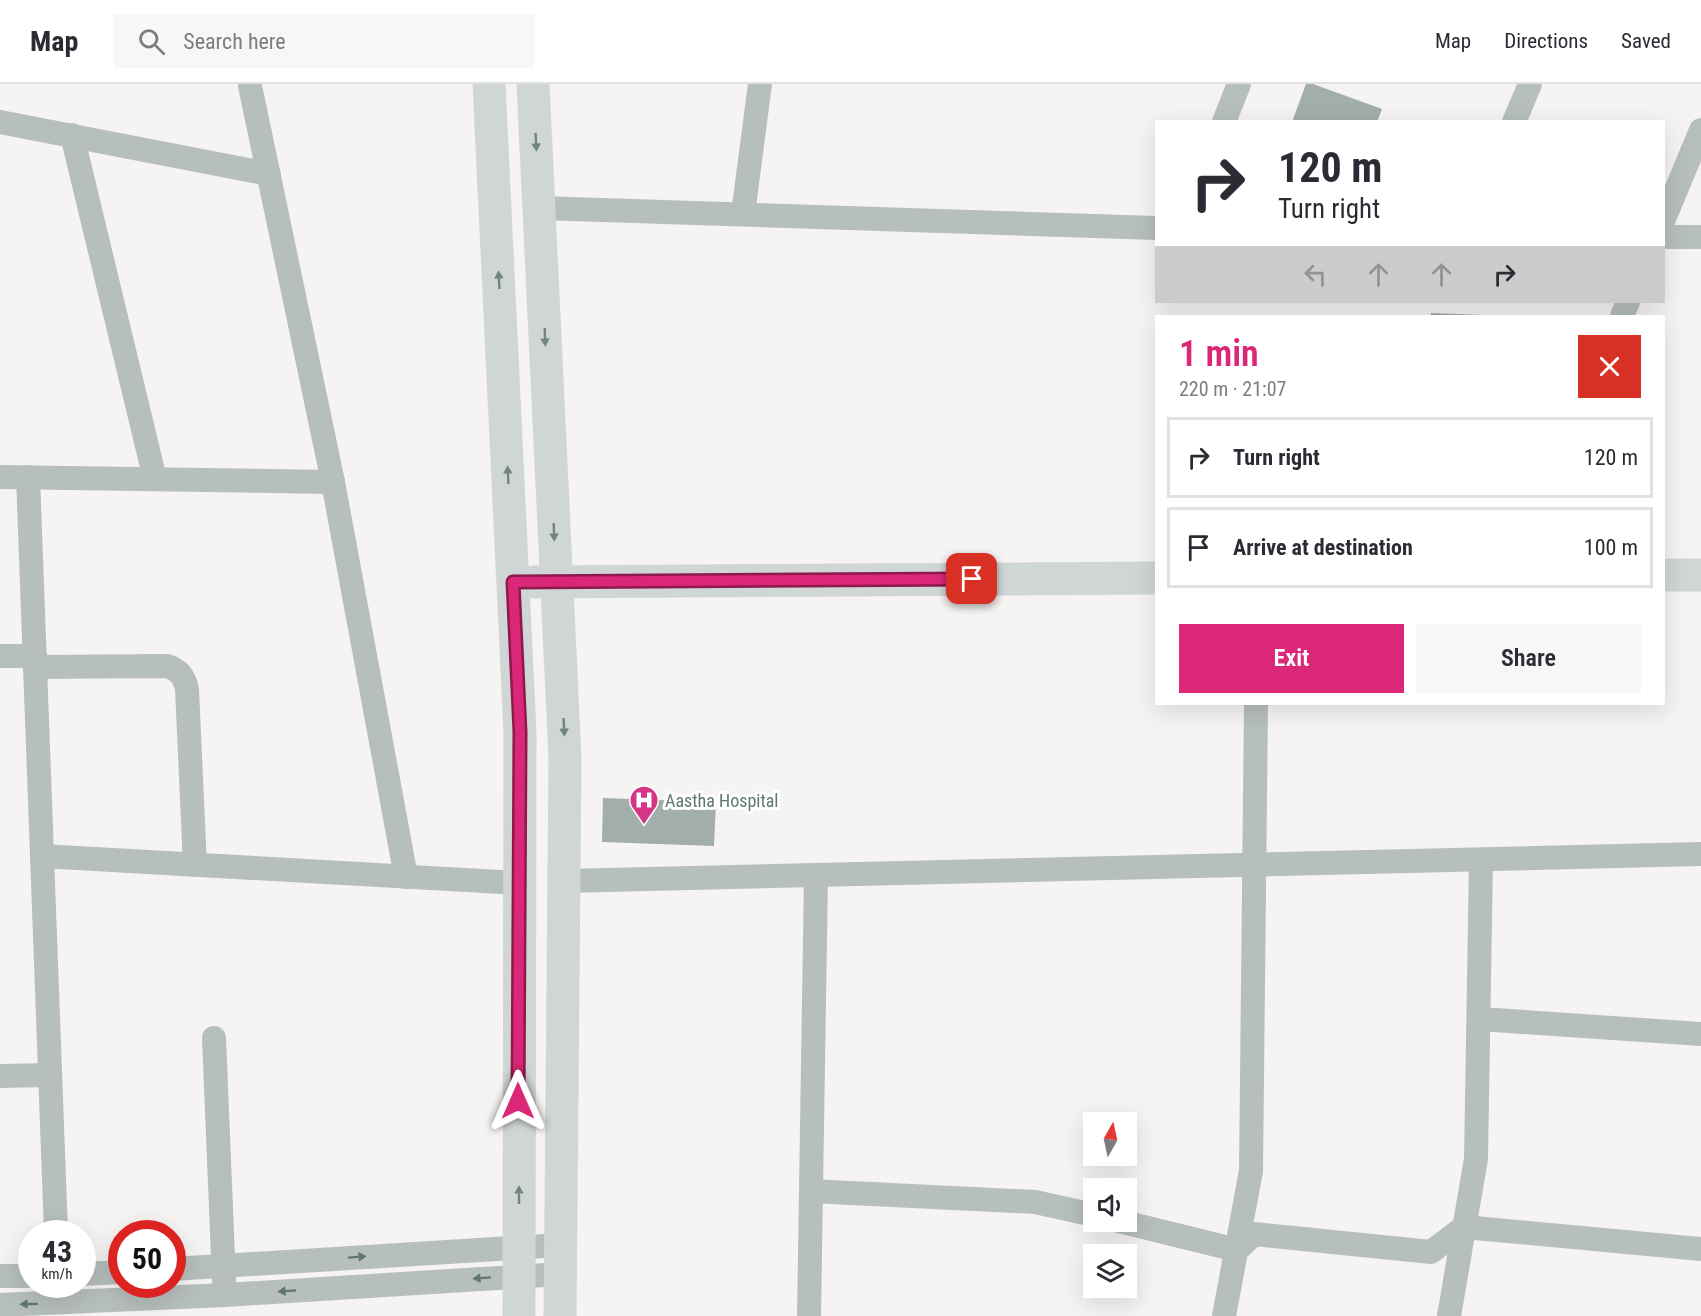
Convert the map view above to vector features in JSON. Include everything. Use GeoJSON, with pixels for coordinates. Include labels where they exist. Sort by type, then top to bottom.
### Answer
{"type":"FeatureCollection","features":[{"type":"Feature","properties":{"kind":"main road"},"geometry":{"type":"LineString","coordinates":[[489,84],[520,732],[519,1316]]}},
{"type":"Feature","properties":{"kind":"main road"},"geometry":{"type":"LineString","coordinates":[[533,84],[565,758],[560,1316]]}},
{"type":"Feature","properties":{"kind":"main road"},"geometry":{"type":"LineString","coordinates":[[1665,575],[1701,575]]}},
{"type":"Feature","properties":{"kind":"main road"},"geometry":{"type":"LineString","coordinates":[[513,582],[1155,578]]}},
{"type":"Feature","properties":{"kind":"street"},"geometry":{"type":"LineString","coordinates":[[743,214],[760,84]]}},
{"type":"Feature","properties":{"kind":"street"},"geometry":{"type":"LineString","coordinates":[[1225,120],[1239,84]]}},
{"type":"Feature","properties":{"kind":"street"},"geometry":{"type":"LineString","coordinates":[[1516,120],[1530,84]]}},
{"type":"Feature","properties":{"kind":"street"},"geometry":{"type":"LineString","coordinates":[[250,86],[333,482],[406,877]]}},
{"type":"Feature","properties":{"kind":"street"},"geometry":{"type":"LineString","coordinates":[[0,122],[269,174]]}},
{"type":"Feature","properties":{"kind":"street"},"geometry":{"type":"LineString","coordinates":[[1665,217],[1701,130]]}},
{"type":"Feature","properties":{"kind":"street"},"geometry":{"type":"LineString","coordinates":[[72,135],[155,479]]}},
{"type":"Feature","properties":{"kind":"street"},"geometry":{"type":"LineString","coordinates":[[540,208],[1155,228]]}},
{"type":"Feature","properties":{"kind":"street"},"geometry":{"type":"LineString","coordinates":[[1665,237],[1701,237]]}},
{"type":"Feature","properties":{"kind":"street"},"geometry":{"type":"LineString","coordinates":[[0,477],[333,482]]}},
{"type":"Feature","properties":{"kind":"street"},"geometry":{"type":"LineString","coordinates":[[28,477],[56,1220]]}},
{"type":"Feature","properties":{"kind":"street"},"geometry":{"type":"LineString","coordinates":[[0,656],[35,662],[167,666],[178,670],[185,680],[187,689],[195,865]]}},
{"type":"Feature","properties":{"kind":"street"},"geometry":{"type":"LineString","coordinates":[[1224,1316],[1251,1171],[1256,705]]}},
{"type":"Feature","properties":{"kind":"street"},"geometry":{"type":"LineString","coordinates":[[565,881],[1701,854]]}},
{"type":"Feature","properties":{"kind":"street"},"geometry":{"type":"LineString","coordinates":[[42,856],[519,883]]}},
{"type":"Feature","properties":{"kind":"street"},"geometry":{"type":"LineString","coordinates":[[1449,1316],[1476,1159],[1481,860]]}},
{"type":"Feature","properties":{"kind":"street"},"geometry":{"type":"LineString","coordinates":[[809,1316],[816,875]]}},
{"type":"Feature","properties":{"kind":"street"},"geometry":{"type":"LineString","coordinates":[[1480,1019],[1701,1034]]}},
{"type":"Feature","properties":{"kind":"street"},"geometry":{"type":"LineString","coordinates":[[214,1038],[225,1295]]}},
{"type":"Feature","properties":{"kind":"street"},"geometry":{"type":"LineString","coordinates":[[0,1076],[50,1075]]}},
{"type":"Feature","properties":{"kind":"street"},"geometry":{"type":"LineString","coordinates":[[811,1191],[1035,1202],[1083,1213]]}},
{"type":"Feature","properties":{"kind":"street"},"geometry":{"type":"LineString","coordinates":[[1137,1225],[1237,1250]]}},
{"type":"Feature","properties":{"kind":"street"},"geometry":{"type":"LineString","coordinates":[[1237,1250],[1254,1234],[1431,1252],[1464,1227],[1701,1250]]}},
{"type":"Feature","properties":{"kind":"street"},"geometry":{"type":"LineString","coordinates":[[186,1268],[561,1260]]}},
{"type":"Feature","properties":{"kind":"street"},"geometry":{"type":"LineString","coordinates":[[0,1305],[225,1295],[519,1261]]}},
{"type":"Feature","properties":{"kind":"street"},"geometry":{"type":"LineString","coordinates":[[0,1276],[18,1276]]}},
{"type":"Feature","properties":{"kind":"building"},"geometry":{"type":"Polygon","coordinates":[[[1306,84],[1313,84],[1382,109],[1378,120],[1293,120],[1306,84]]]}},
{"type":"Feature","properties":{"kind":"building"},"geometry":{"type":"Polygon","coordinates":[[[1431,313],[1484,315],[1431,315],[1431,313]]]}},
{"type":"Feature","properties":{"kind":"building"},"geometry":{"type":"Polygon","coordinates":[[[603,798],[716,802],[714,846],[602,842],[603,798]]]}},
{"type":"Feature","properties":{"kind":"place","name":"Aastha Hospital"},"geometry":{"type":"Point","coordinates":[644,826]}},
{"type":"Feature","properties":{"kind":"route"},"geometry":{"type":"LineString","coordinates":[[518,1101],[520,732],[513,582],[972,579]]}}]}
